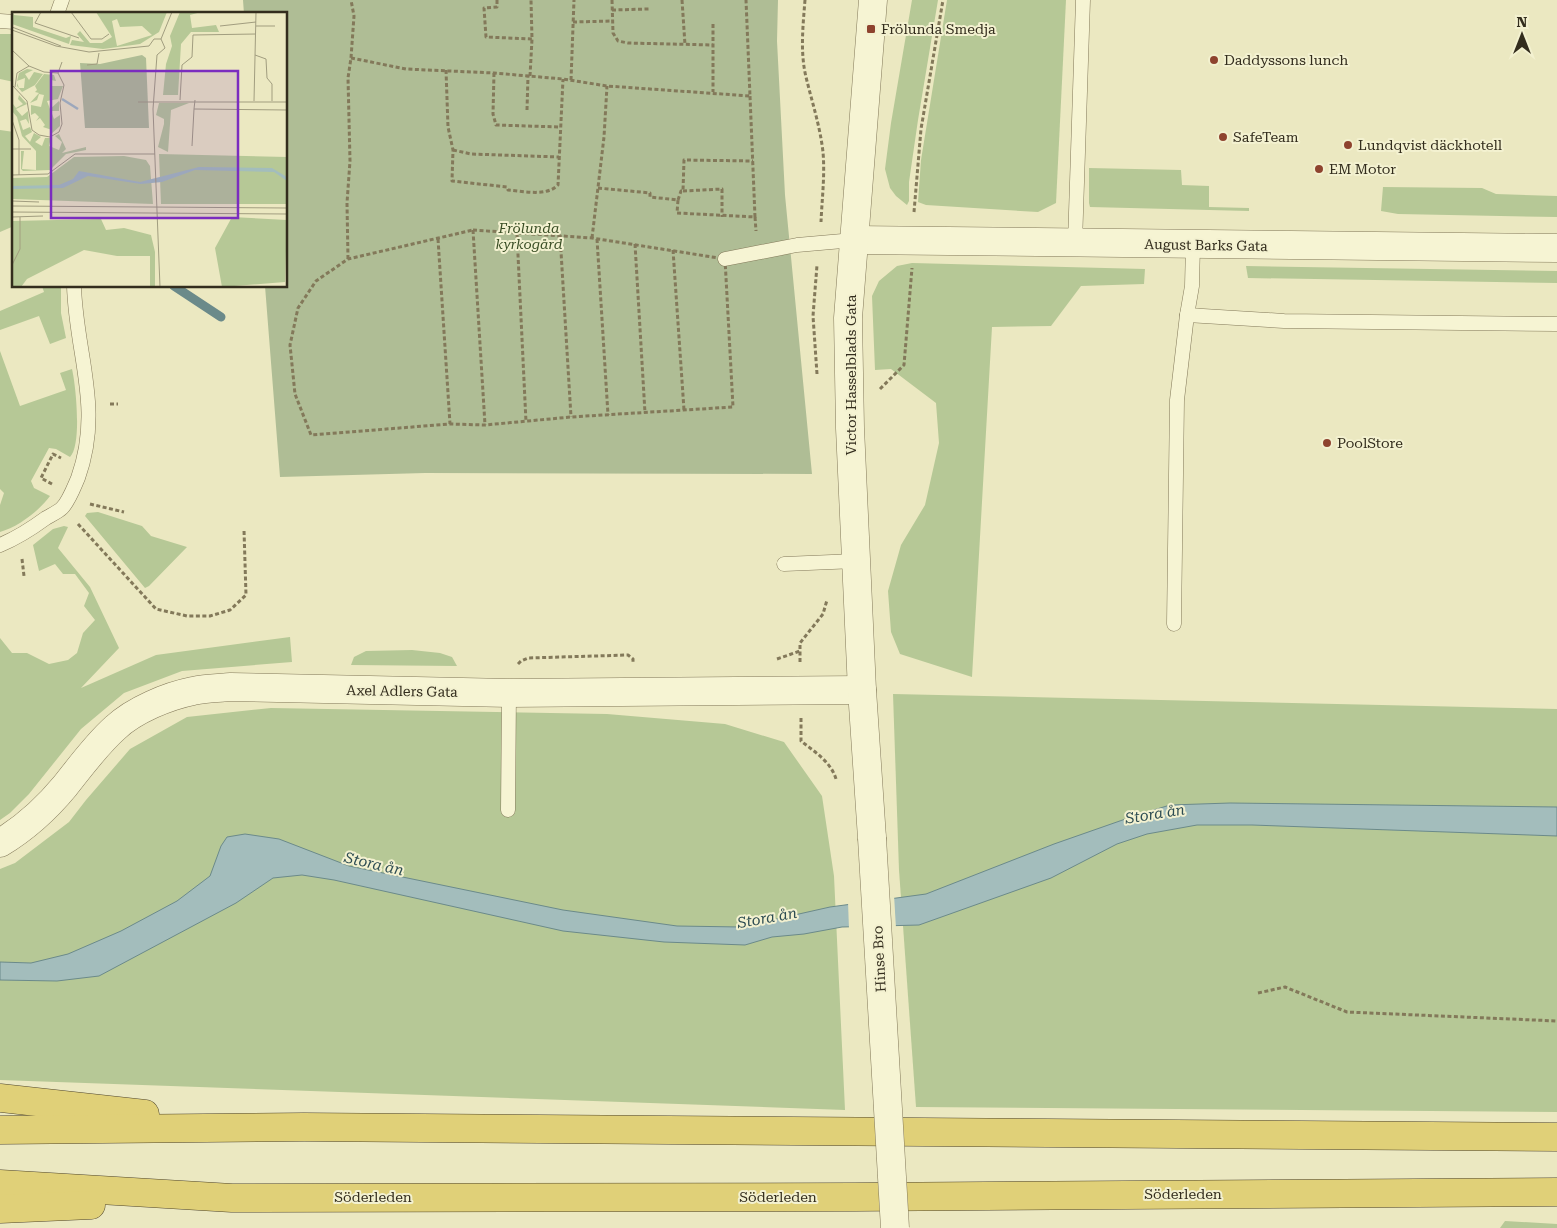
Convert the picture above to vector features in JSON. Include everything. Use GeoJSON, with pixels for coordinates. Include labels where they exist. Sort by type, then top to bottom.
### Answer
{"type":"FeatureCollection","features":[{"type":"Feature","properties":{"kind":"highway"},"geometry":{"type":"LineString","coordinates":[[0,1098],[263,1127]]}},
{"type":"Feature","properties":{"kind":"highway"},"geometry":{"type":"LineString","coordinates":[[0,1130],[263,1127],[1020,1131],[1557,1137]]}},
{"type":"Feature","properties":{"kind":"highway","name":"Söderleden"},"geometry":{"type":"LineString","coordinates":[[0,1184],[232,1198],[865,1197],[1557,1192]]}},
{"type":"Feature","properties":{"kind":"highway"},"geometry":{"type":"LineString","coordinates":[[0,1209],[232,1198]]}},
{"type":"Feature","properties":{"kind":"street","name":"Victor Hasselblads Gata"},"geometry":{"type":"LineString","coordinates":[[862,690],[850,428],[848,318],[873,0]]}},
{"type":"Feature","properties":{"kind":"street","name":"August Barks Gata"},"geometry":{"type":"LineString","coordinates":[[854,240],[1557,248]]}},
{"type":"Feature","properties":{"kind":"street","name":"Axel Adlers Gata"},"geometry":{"type":"LineString","coordinates":[[0,843],[35,819],[116,726],[142,710],[169,698],[195,690],[231,687],[509,693],[862,690]]}},
{"type":"Feature","properties":{"kind":"street","name":"Hinse Bro"},"geometry":{"type":"LineString","coordinates":[[862,690],[895,1228]]}},
{"type":"Feature","properties":{"kind":"lane"},"geometry":{"type":"LineString","coordinates":[[58,12],[62,0]]}},
{"type":"Feature","properties":{"kind":"lane"},"geometry":{"type":"LineString","coordinates":[[1075,243],[1083,0]]}},
{"type":"Feature","properties":{"kind":"lane"},"geometry":{"type":"LineString","coordinates":[[725,258],[797,245],[854,240]]}},
{"type":"Feature","properties":{"kind":"lane"},"geometry":{"type":"LineString","coordinates":[[1174,624],[1178,400],[1192,286],[1193,245]]}},
{"type":"Feature","properties":{"kind":"lane"},"geometry":{"type":"LineString","coordinates":[[0,545],[20,536],[65,503],[75,484],[85,453],[88,440],[89,404],[84,358],[75,310],[74,288]]}},
{"type":"Feature","properties":{"kind":"lane"},"geometry":{"type":"LineString","coordinates":[[1187,315],[1284,321],[1557,324]]}},
{"type":"Feature","properties":{"kind":"lane"},"geometry":{"type":"LineString","coordinates":[[784,564],[856,561]]}},
{"type":"Feature","properties":{"kind":"lane"},"geometry":{"type":"LineString","coordinates":[[508,810],[509,693]]}},
{"type":"Feature","properties":{"kind":"path"},"geometry":{"type":"LineString","coordinates":[[348,258],[347,204],[350,161],[348,78],[352,58],[354,16],[351,0]]}},
{"type":"Feature","properties":{"kind":"path"},"geometry":{"type":"LineString","coordinates":[[497,0],[497,7],[484,8],[486,37],[532,39]]}},
{"type":"Feature","properties":{"kind":"path"},"geometry":{"type":"LineString","coordinates":[[526,110],[532,39],[532,0]]}},
{"type":"Feature","properties":{"kind":"path"},"geometry":{"type":"LineString","coordinates":[[571,80],[574,0]]}},
{"type":"Feature","properties":{"kind":"path"},"geometry":{"type":"LineString","coordinates":[[612,0],[612,21],[614,34],[618,41],[628,43],[712,45]]}},
{"type":"Feature","properties":{"kind":"path"},"geometry":{"type":"LineString","coordinates":[[682,0],[685,45]]}},
{"type":"Feature","properties":{"kind":"path"},"geometry":{"type":"LineString","coordinates":[[722,217],[722,189],[680,191],[678,200],[677,213],[722,217],[756,217],[746,0]]}},
{"type":"Feature","properties":{"kind":"path"},"geometry":{"type":"LineString","coordinates":[[879,390],[904,365],[914,241],[916,178],[943,0]]}},
{"type":"Feature","properties":{"kind":"path"},"geometry":{"type":"LineString","coordinates":[[612,10],[649,9]]}},
{"type":"Feature","properties":{"kind":"path"},"geometry":{"type":"LineString","coordinates":[[573,22],[612,21]]}},
{"type":"Feature","properties":{"kind":"path"},"geometry":{"type":"LineString","coordinates":[[712,24],[712,92]]}},
{"type":"Feature","properties":{"kind":"path"},"geometry":{"type":"LineString","coordinates":[[352,58],[406,69],[494,73],[563,79],[608,86],[750,96]]}},
{"type":"Feature","properties":{"kind":"path"},"geometry":{"type":"LineString","coordinates":[[446,70],[448,128],[453,150],[452,181],[507,187],[508,190],[550,191],[558,185],[563,79]]}},
{"type":"Feature","properties":{"kind":"path"},"geometry":{"type":"LineString","coordinates":[[494,73],[493,114],[496,125],[560,128]]}},
{"type":"Feature","properties":{"kind":"path"},"geometry":{"type":"LineString","coordinates":[[592,238],[608,86]]}},
{"type":"Feature","properties":{"kind":"path"},"geometry":{"type":"LineString","coordinates":[[453,150],[462,154],[559,156]]}},
{"type":"Feature","properties":{"kind":"path"},"geometry":{"type":"LineString","coordinates":[[683,191],[683,163],[685,160],[753,161]]}},
{"type":"Feature","properties":{"kind":"path"},"geometry":{"type":"LineString","coordinates":[[598,188],[650,193],[650,197],[678,200]]}},
{"type":"Feature","properties":{"kind":"path"},"geometry":{"type":"LineString","coordinates":[[473,230],[485,425]]}},
{"type":"Feature","properties":{"kind":"path"},"geometry":{"type":"LineString","coordinates":[[473,230],[560,235],[725,258],[733,407],[571,417],[485,425],[450,424],[311,434],[295,394],[290,345],[298,308],[316,281],[348,258],[438,239],[473,230]]}},
{"type":"Feature","properties":{"kind":"path"},"geometry":{"type":"LineString","coordinates":[[517,234],[526,422]]}},
{"type":"Feature","properties":{"kind":"path"},"geometry":{"type":"LineString","coordinates":[[560,235],[571,417]]}},
{"type":"Feature","properties":{"kind":"path"},"geometry":{"type":"LineString","coordinates":[[438,239],[450,424]]}},
{"type":"Feature","properties":{"kind":"path"},"geometry":{"type":"LineString","coordinates":[[597,239],[608,415]]}},
{"type":"Feature","properties":{"kind":"path"},"geometry":{"type":"LineString","coordinates":[[635,244],[645,413]]}},
{"type":"Feature","properties":{"kind":"path"},"geometry":{"type":"LineString","coordinates":[[673,250],[684,410]]}},
{"type":"Feature","properties":{"kind":"path"},"geometry":{"type":"LineString","coordinates":[[65,503],[124,512]]}},
{"type":"Feature","properties":{"kind":"path"},"geometry":{"type":"LineString","coordinates":[[65,503],[156,609],[187,616],[210,616],[230,610],[246,595],[244,530]]}},
{"type":"Feature","properties":{"kind":"path"},"geometry":{"type":"LineString","coordinates":[[801,691],[801,741],[823,758],[834,773],[837,782]]}},
{"type":"Feature","properties":{"kind":"path"},"geometry":{"type":"LineString","coordinates":[[1258,993],[1285,987],[1347,1012],[1557,1021]]}},
{"type":"Feature","properties":{"kind":"green space","name":"Frölunda kyrkogård"},"geometry":{"type":"Polygon","coordinates":[[[243,0],[778,0],[777,41],[785,195],[812,474],[425,473],[280,477],[265,288],[288,288],[288,12],[244,12],[243,0]]]}},
{"type":"Feature","properties":{"kind":"green space"},"geometry":{"type":"Polygon","coordinates":[[[912,0],[938,0],[918,120],[907,205],[890,188],[885,169],[912,0]]]}},
{"type":"Feature","properties":{"kind":"green space"},"geometry":{"type":"Polygon","coordinates":[[[947,0],[1066,0],[1056,203],[1038,212],[926,205],[918,202],[921,160],[947,0]]]}},
{"type":"Feature","properties":{"kind":"green space"},"geometry":{"type":"Polygon","coordinates":[[[0,34],[12,34],[12,82],[0,79],[0,34]]]}},
{"type":"Feature","properties":{"kind":"green space"},"geometry":{"type":"Polygon","coordinates":[[[0,130],[12,132],[12,227],[0,232],[0,130]]]}},
{"type":"Feature","properties":{"kind":"green space"},"geometry":{"type":"Polygon","coordinates":[[[1089,168],[1181,170],[1182,185],[1209,186],[1209,207],[1249,208],[1249,211],[1090,207],[1089,168]]]}},
{"type":"Feature","properties":{"kind":"green space"},"geometry":{"type":"Polygon","coordinates":[[[1383,187],[1482,188],[1496,194],[1557,196],[1557,217],[1398,214],[1381,211],[1383,187]]]}},
{"type":"Feature","properties":{"kind":"green space"},"geometry":{"type":"Polygon","coordinates":[[[912,263],[1145,269],[1144,284],[1081,286],[1051,326],[992,327],[972,677],[900,654],[891,632],[888,591],[901,545],[925,505],[939,443],[936,403],[891,369],[875,370],[872,296],[879,281],[897,266],[912,263]]]}},
{"type":"Feature","properties":{"kind":"green space"},"geometry":{"type":"Polygon","coordinates":[[[1246,266],[1557,271],[1557,283],[1248,278],[1246,266]]]}},
{"type":"Feature","properties":{"kind":"green space"},"geometry":{"type":"Polygon","coordinates":[[[43,288],[61,288],[61,313],[66,338],[50,344],[39,316],[0,330],[0,311],[44,292],[43,288]]]}},
{"type":"Feature","properties":{"kind":"green space"},"geometry":{"type":"Polygon","coordinates":[[[0,351],[20,406],[66,390],[60,373],[72,369],[77,428],[74,450],[70,457],[56,449],[49,448],[31,481],[34,488],[50,496],[28,518],[0,532],[0,505],[4,493],[0,489],[0,351]]]}},
{"type":"Feature","properties":{"kind":"green space"},"geometry":{"type":"Polygon","coordinates":[[[98,512],[142,526],[151,536],[187,547],[145,588],[85,516],[87,513],[98,512]]]}},
{"type":"Feature","properties":{"kind":"green space"},"geometry":{"type":"Polygon","coordinates":[[[64,526],[68,527],[58,548],[90,587],[119,648],[81,688],[156,655],[290,637],[292,662],[182,671],[124,693],[81,729],[29,794],[0,820],[0,638],[12,653],[27,653],[49,664],[68,660],[77,653],[83,633],[95,620],[84,606],[89,593],[75,574],[63,574],[55,564],[39,571],[33,545],[53,529],[64,526]]]}},
{"type":"Feature","properties":{"kind":"green space"},"geometry":{"type":"Polygon","coordinates":[[[412,650],[440,653],[452,657],[457,666],[351,665],[354,657],[366,651],[412,650]]]}},
{"type":"Feature","properties":{"kind":"green space"},"geometry":{"type":"Polygon","coordinates":[[[893,694],[1557,709],[1557,1112],[916,1107],[899,870],[893,694]]]}},
{"type":"Feature","properties":{"kind":"green space"},"geometry":{"type":"Polygon","coordinates":[[[271,708],[607,714],[725,724],[784,742],[822,796],[834,876],[845,1110],[0,1080],[0,869],[15,863],[69,822],[130,749],[187,717],[271,708]]]}},
{"type":"Feature","properties":{"kind":"green space"},"geometry":{"type":"Polygon","coordinates":[[[1505,1221],[1557,1224],[1557,1228],[1500,1228],[1505,1221]]]}},
{"type":"Feature","properties":{"kind":"water","name":"Stora ån"},"geometry":{"type":"Polygon","coordinates":[[[1230,803],[1557,807],[1557,836],[1252,825],[1197,825],[1147,834],[1117,844],[1051,878],[919,925],[842,927],[804,934],[772,937],[745,945],[664,942],[563,931],[334,880],[302,875],[273,878],[236,903],[99,976],[57,981],[0,980],[0,962],[31,963],[68,954],[121,931],[177,901],[210,876],[221,846],[227,837],[245,834],[279,839],[349,866],[563,910],[677,926],[741,927],[830,907],[926,894],[1054,844],[1170,805],[1230,803]]]}},
{"type":"Feature","properties":{"kind":"pier"},"geometry":{"type":"Polygon","coordinates":[[[894,895],[896,928],[849,929],[848,902],[894,895]]]}},
{"type":"Feature","properties":{"kind":"waterway"},"geometry":{"type":"LineString","coordinates":[[177,288],[221,317]]}},
{"type":"Feature","properties":{"kind":"place","name":"Frölunda Smedja"},"geometry":{"type":"Point","coordinates":[871,29]}},
{"type":"Feature","properties":{"kind":"place","name":"Daddyssons lunch"},"geometry":{"type":"Point","coordinates":[1214,60]}},
{"type":"Feature","properties":{"kind":"place","name":"SafeTeam"},"geometry":{"type":"Point","coordinates":[1223,137]}},
{"type":"Feature","properties":{"kind":"place","name":"Lundqvist däckhotell"},"geometry":{"type":"Point","coordinates":[1348,145]}},
{"type":"Feature","properties":{"kind":"place","name":"EM Motor"},"geometry":{"type":"Point","coordinates":[1319,169]}},
{"type":"Feature","properties":{"kind":"place","name":"PoolStore"},"geometry":{"type":"Point","coordinates":[1327,443]}}]}
